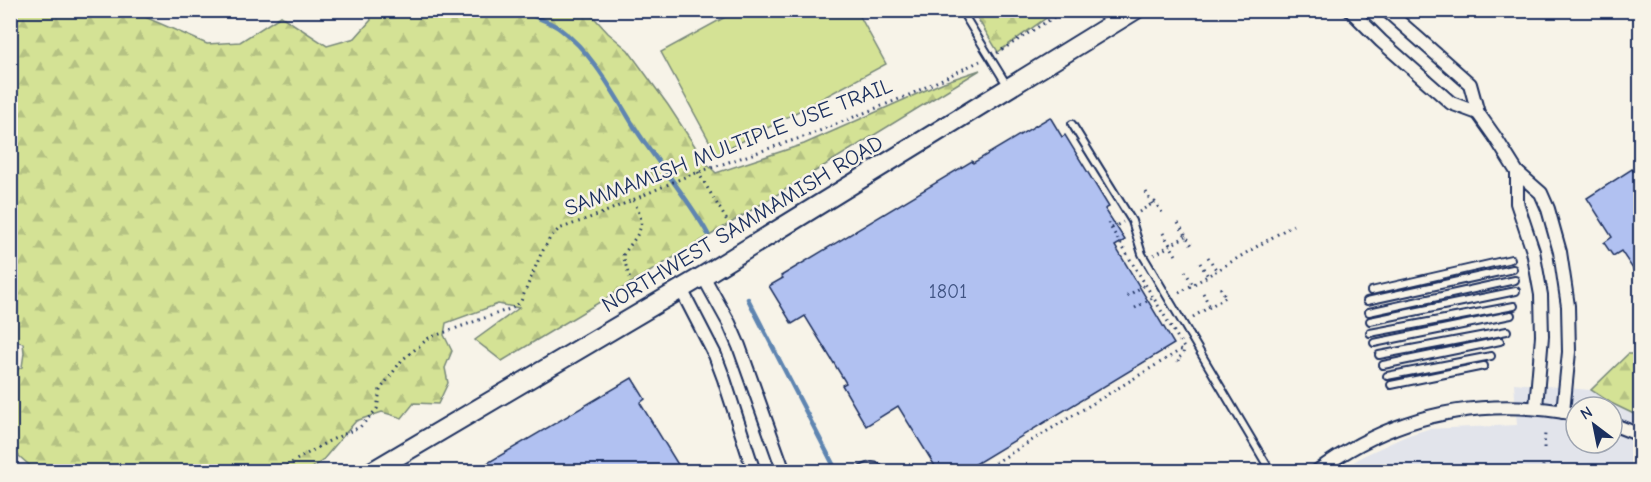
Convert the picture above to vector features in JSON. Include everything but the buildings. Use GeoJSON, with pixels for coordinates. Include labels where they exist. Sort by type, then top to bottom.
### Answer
{"type":"FeatureCollection","features":[{"type":"Feature","properties":{"kind":"main road","name":"NORTHWEST SAMMAMISH ROAD"},"geometry":{"type":"LineString","coordinates":[[371,471],[703,276],[1135,10]]}},
{"type":"Feature","properties":{"kind":"street"},"geometry":{"type":"LineString","coordinates":[[1350,10],[1381,41],[1451,103],[1478,114]]}},
{"type":"Feature","properties":{"kind":"street"},"geometry":{"type":"LineString","coordinates":[[1316,471],[1362,442],[1428,416],[1487,407],[1536,408],[1563,412],[1569,352],[1566,287],[1556,235],[1541,193],[1517,172],[1478,114],[1470,84],[1386,10]]}},
{"type":"Feature","properties":{"kind":"street"},"geometry":{"type":"LineString","coordinates":[[1517,172],[1517,203],[1533,250],[1541,295],[1542,336],[1536,408]]}},
{"type":"Feature","properties":{"kind":"street"},"geometry":{"type":"LineString","coordinates":[[703,276],[739,346],[784,471]]}},
{"type":"Feature","properties":{"kind":"street"},"geometry":{"type":"LineString","coordinates":[[681,289],[721,371],[754,471]]}},
{"type":"Feature","properties":{"kind":"street"},"geometry":{"type":"LineString","coordinates":[[1624,429],[1641,435]]}},
{"type":"Feature","properties":{"kind":"lane"},"geometry":{"type":"LineString","coordinates":[[961,10],[1009,88]]}},
{"type":"Feature","properties":{"kind":"lane"},"geometry":{"type":"LineString","coordinates":[[1072,124],[1132,221],[1142,254],[1271,471]]}},
{"type":"Feature","properties":{"kind":"lane"},"geometry":{"type":"LineString","coordinates":[[1371,291],[1512,259]]}},
{"type":"Feature","properties":{"kind":"lane"},"geometry":{"type":"LineString","coordinates":[[1367,301],[1513,269]]}},
{"type":"Feature","properties":{"kind":"lane"},"geometry":{"type":"LineString","coordinates":[[1369,312],[1515,280]]}},
{"type":"Feature","properties":{"kind":"lane"},"geometry":{"type":"LineString","coordinates":[[1370,321],[1515,291]]}},
{"type":"Feature","properties":{"kind":"lane"},"geometry":{"type":"LineString","coordinates":[[1370,333],[1514,306]]}},
{"type":"Feature","properties":{"kind":"lane"},"geometry":{"type":"LineString","coordinates":[[1374,343],[1511,315]]}},
{"type":"Feature","properties":{"kind":"lane"},"geometry":{"type":"LineString","coordinates":[[1379,355],[1507,331]]}},
{"type":"Feature","properties":{"kind":"lane"},"geometry":{"type":"LineString","coordinates":[[1383,364],[1500,340]]}},
{"type":"Feature","properties":{"kind":"lane"},"geometry":{"type":"LineString","coordinates":[[1387,376],[1491,356]]}},
{"type":"Feature","properties":{"kind":"lane"},"geometry":{"type":"LineString","coordinates":[[1391,385],[1484,366]]}},
{"type":"Feature","properties":{"kind":"lane"},"geometry":{"type":"LineString","coordinates":[[1333,471],[1335,458]]}},
{"type":"Feature","properties":{"kind":"lane"},"geometry":{"type":"LineString","coordinates":[[858,471],[867,466],[878,466],[883,471]]}},
{"type":"Feature","properties":{"kind":"path","name":"SAMMAMISH MULTIPLE USE TRAIL"},"geometry":{"type":"LineString","coordinates":[[276,471],[327,442],[360,427],[377,410],[380,390],[402,360],[429,338],[515,307],[521,301],[550,238],[559,229],[687,176],[809,135],[909,94],[990,57],[1065,10]]}},
{"type":"Feature","properties":{"kind":"path"},"geometry":{"type":"LineString","coordinates":[[698,172],[729,224]]}},
{"type":"Feature","properties":{"kind":"path"},"geometry":{"type":"LineString","coordinates":[[1146,192],[1152,204]]}},
{"type":"Feature","properties":{"kind":"path"},"geometry":{"type":"LineString","coordinates":[[631,284],[623,255],[639,233],[642,216],[633,200]]}},
{"type":"Feature","properties":{"kind":"path"},"geometry":{"type":"LineString","coordinates":[[1139,212],[1155,202],[1163,214]]}},
{"type":"Feature","properties":{"kind":"path"},"geometry":{"type":"LineString","coordinates":[[1112,228],[1123,222]]}},
{"type":"Feature","properties":{"kind":"path"},"geometry":{"type":"LineString","coordinates":[[1108,223],[1184,348],[1183,355],[1177,359],[1180,364]]}},
{"type":"Feature","properties":{"kind":"path"},"geometry":{"type":"LineString","coordinates":[[1178,223],[1193,248]]}},
{"type":"Feature","properties":{"kind":"path"},"geometry":{"type":"LineString","coordinates":[[1179,294],[1293,225]]}},
{"type":"Feature","properties":{"kind":"path"},"geometry":{"type":"LineString","coordinates":[[1163,233],[1177,257]]}},
{"type":"Feature","properties":{"kind":"path"},"geometry":{"type":"LineString","coordinates":[[1154,255],[1186,236]]}},
{"type":"Feature","properties":{"kind":"path"},"geometry":{"type":"LineString","coordinates":[[1208,257],[1217,271]]}},
{"type":"Feature","properties":{"kind":"path"},"geometry":{"type":"LineString","coordinates":[[1200,263],[1208,276]]}},
{"type":"Feature","properties":{"kind":"path"},"geometry":{"type":"LineString","coordinates":[[1185,272],[1193,285]]}},
{"type":"Feature","properties":{"kind":"path"},"geometry":{"type":"LineString","coordinates":[[1193,317],[1226,297],[1218,284]]}},
{"type":"Feature","properties":{"kind":"path"},"geometry":{"type":"LineString","coordinates":[[1127,296],[1145,285]]}},
{"type":"Feature","properties":{"kind":"path"},"geometry":{"type":"LineString","coordinates":[[1203,293],[1210,307]]}},
{"type":"Feature","properties":{"kind":"path"},"geometry":{"type":"LineString","coordinates":[[1135,308],[1153,297]]}},
{"type":"Feature","properties":{"kind":"path"},"geometry":{"type":"LineString","coordinates":[[980,471],[1184,348]]}},
{"type":"Feature","properties":{"kind":"path"},"geometry":{"type":"LineString","coordinates":[[1544,448],[1545,433]]}},
{"type":"Feature","properties":{"kind":"path"},"geometry":{"type":"LineString","coordinates":[[10,461],[20,471]]}},
{"type":"Feature","properties":{"kind":"path"},"geometry":{"type":"LineString","coordinates":[[1542,471],[1543,465]]}},
{"type":"Feature","properties":{"kind":"shaded area"},"geometry":{"type":"Polygon","coordinates":[[[1628,354],[1640,354],[1640,471],[1338,472],[1363,456],[1406,436],[1428,429],[1517,425],[1514,383],[1590,390],[1628,354]]]}},
{"type":"Feature","properties":{"kind":"green space"},"geometry":{"type":"Polygon","coordinates":[[[11,10],[145,11],[145,17],[207,44],[240,42],[281,16],[327,46],[355,38],[371,20],[369,11],[588,11],[628,50],[706,163],[716,173],[804,144],[944,82],[980,70],[502,361],[475,340],[519,308],[498,304],[446,323],[444,335],[452,351],[445,368],[448,383],[438,404],[414,403],[402,418],[382,412],[356,421],[322,461],[307,471],[36,471],[11,449],[11,373],[22,367],[24,353],[23,343],[10,340],[11,292],[13,289],[10,282],[11,10]]]}},
{"type":"Feature","properties":{"kind":"green space"},"geometry":{"type":"Polygon","coordinates":[[[738,10],[857,11],[886,64],[717,155],[661,52],[738,10]]]}},
{"type":"Feature","properties":{"kind":"green space"},"geometry":{"type":"Polygon","coordinates":[[[973,11],[1056,11],[998,52],[973,11]]]}},
{"type":"Feature","properties":{"kind":"green space"},"geometry":{"type":"Polygon","coordinates":[[[1628,354],[1640,354],[1640,417],[1624,409],[1624,395],[1599,395],[1591,390],[1628,354]]]}},
{"type":"Feature","properties":{"kind":"waterway"},"geometry":{"type":"LineString","coordinates":[[518,10],[556,26],[583,50],[708,234]]}},
{"type":"Feature","properties":{"kind":"waterway"},"geometry":{"type":"LineString","coordinates":[[748,299],[837,472]]}}]}
